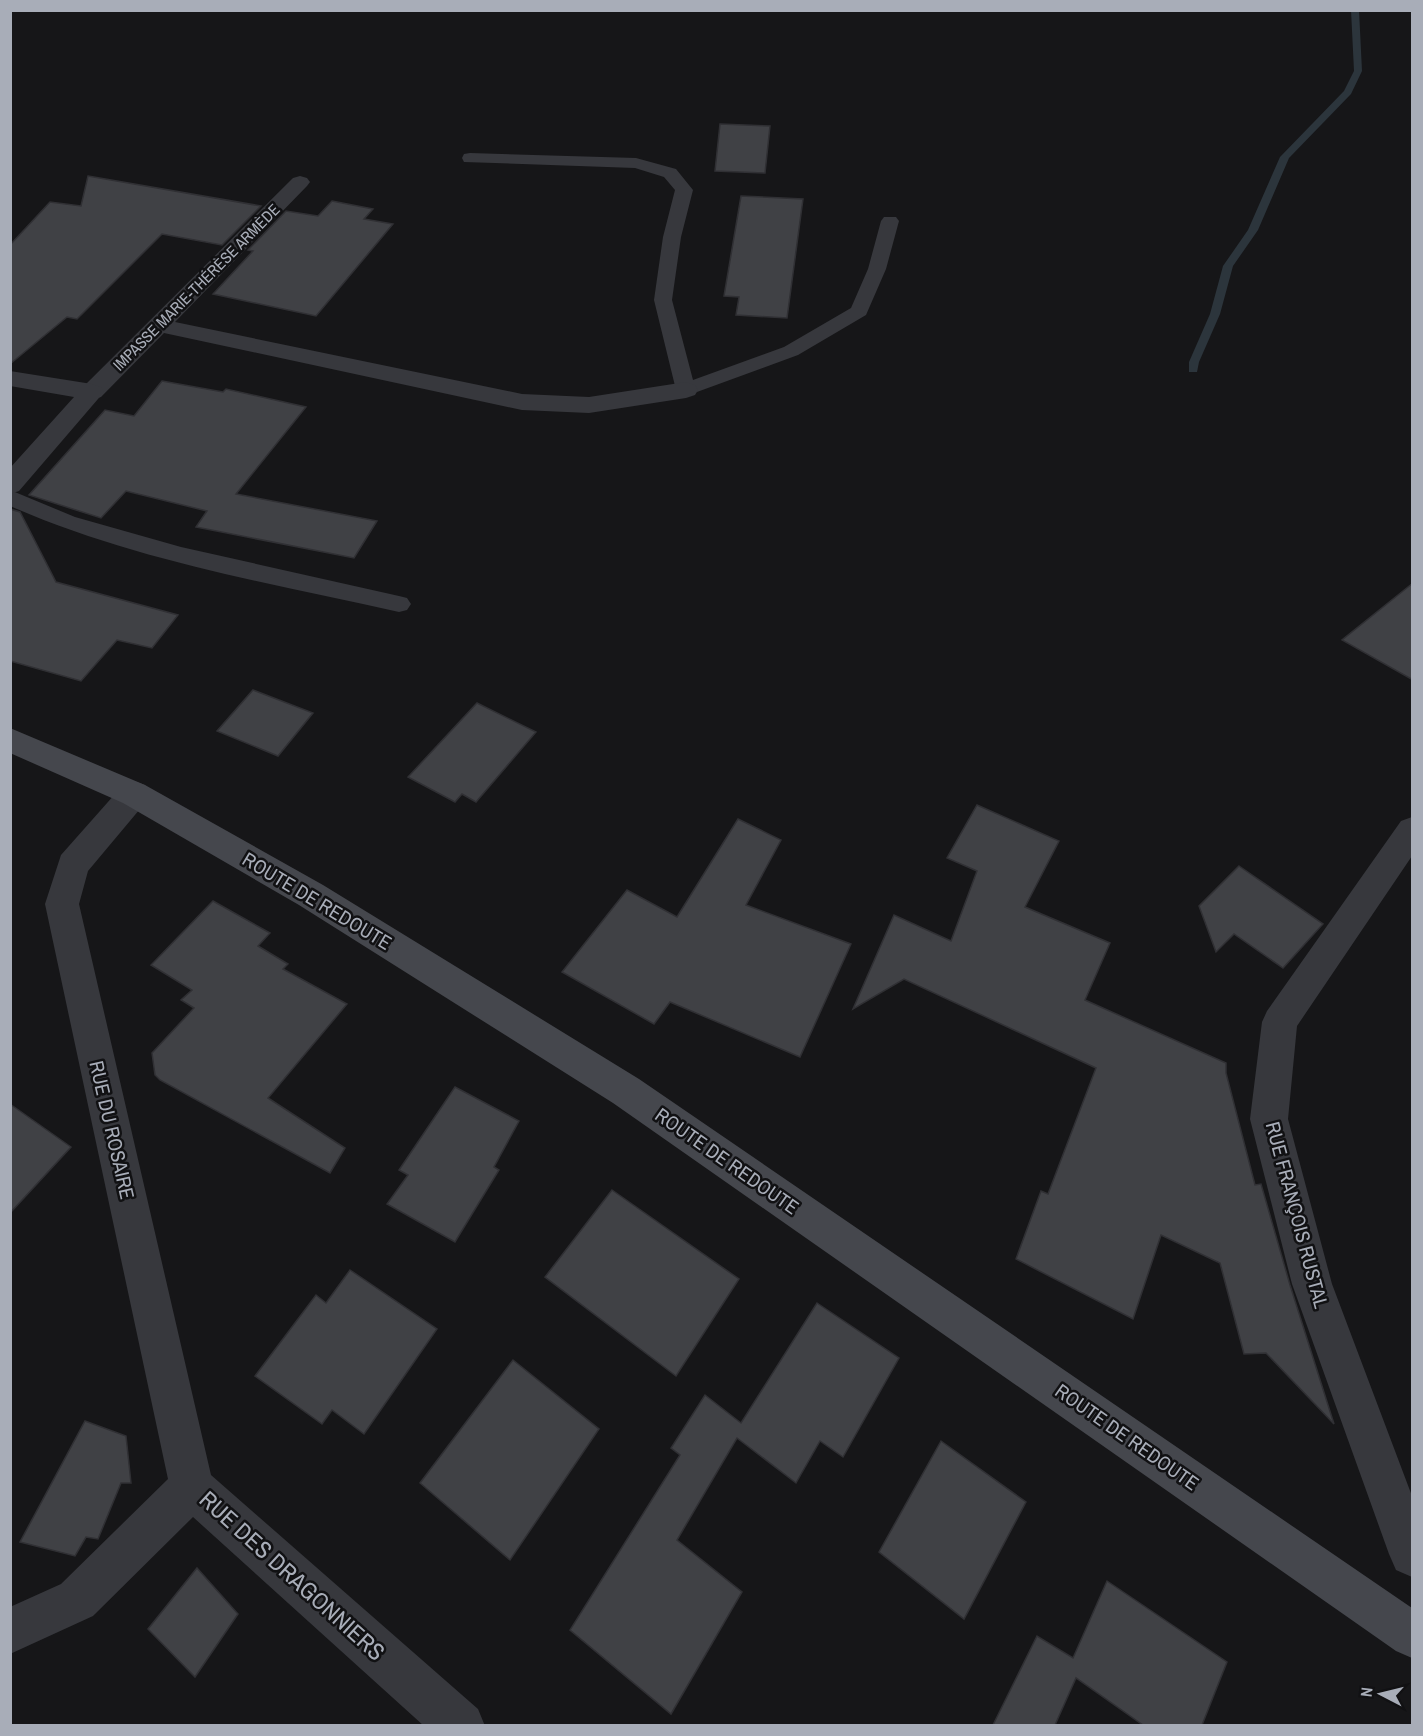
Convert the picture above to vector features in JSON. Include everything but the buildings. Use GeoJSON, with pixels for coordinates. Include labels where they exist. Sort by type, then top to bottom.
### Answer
{"type":"FeatureCollection","features":[{"type":"Feature","properties":{"kind":"main road","name":"ROUTE DE REDOUTE"},"geometry":{"type":"LineString","coordinates":[[10,740],[134,794],[311,895],[626,1091],[1413,1635]]}},
{"type":"Feature","properties":{"kind":"street","name":"IMPASSE MARIE-THÉRÈSE ARMÈDE"},"geometry":{"type":"LineString","coordinates":[[10,485],[92,392],[300,182]]}},
{"type":"Feature","properties":{"kind":"street"},"geometry":{"type":"LineString","coordinates":[[158,325],[522,402],[589,405],[686,390]]}},
{"type":"Feature","properties":{"kind":"street"},"geometry":{"type":"LineString","coordinates":[[10,378],[92,392]]}},
{"type":"Feature","properties":{"kind":"street","name":"RUE DU ROSAIRE"},"geometry":{"type":"LineString","coordinates":[[134,794],[73,865],[62,904],[192,1487]]}},
{"type":"Feature","properties":{"kind":"street","name":"RUE FRANÇOIS RUSTAL"},"geometry":{"type":"LineString","coordinates":[[1413,830],[1280,1022],[1269,1119],[1312,1284],[1413,1554]]}},
{"type":"Feature","properties":{"kind":"street","name":"RUE DES DRAGONNIERS"},"geometry":{"type":"LineString","coordinates":[[10,1631],[76,1599],[192,1487],[461,1725]]}},
{"type":"Feature","properties":{"kind":"lane"},"geometry":{"type":"LineString","coordinates":[[470,158],[636,163],[670,172],[684,190],[672,237],[663,300],[686,390],[791,351],[859,311],[877,269],[890,221]]}},
{"type":"Feature","properties":{"kind":"lane"},"geometry":{"type":"LineString","coordinates":[[10,496],[67,522],[181,555],[399,604]]}},
{"type":"Feature","properties":{"kind":"waterway"},"geometry":{"type":"LineString","coordinates":[[1193,370],[1194,362],[1215,314],[1228,266],[1253,230],[1285,157],[1348,92],[1358,71],[1355,10]]}}]}
